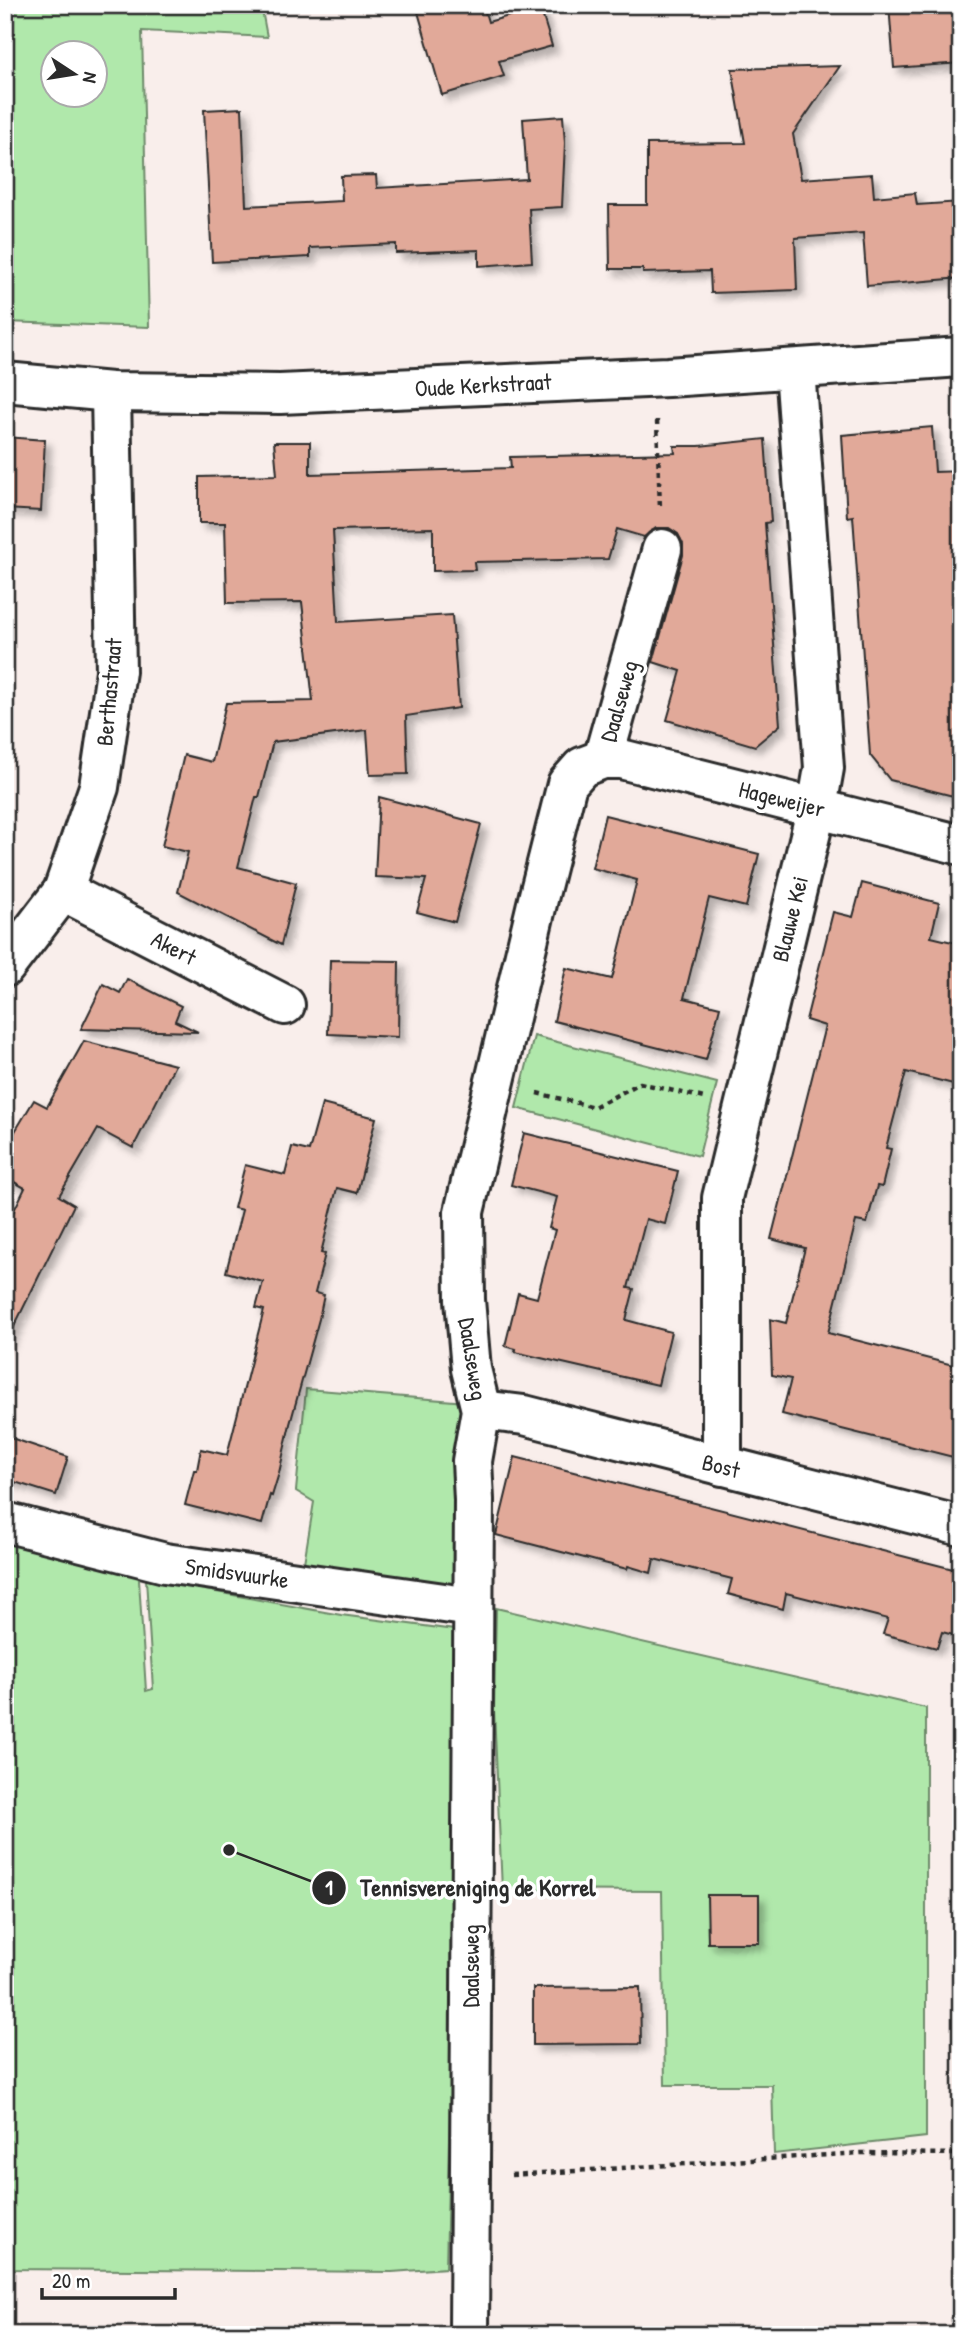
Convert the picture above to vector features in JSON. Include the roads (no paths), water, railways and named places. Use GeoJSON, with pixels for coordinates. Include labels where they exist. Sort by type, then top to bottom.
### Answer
{"type":"FeatureCollection","features":[{"type":"Feature","properties":{"kind":"street","name":"Oude Kerkstraat"},"geometry":{"type":"LineString","coordinates":[[5,382],[111,392],[280,394],[655,377],[961,358]]}},
{"type":"Feature","properties":{"kind":"street","name":"Blauwe Kei"},"geometry":{"type":"LineString","coordinates":[[722,1466],[723,1198],[817,807],[824,768],[795,369]]}},
{"type":"Feature","properties":{"kind":"street","name":"Berthastraat"},"geometry":{"type":"LineString","coordinates":[[5,967],[63,891],[99,787],[116,671],[111,392]]}},
{"type":"Feature","properties":{"kind":"street","name":"Daalseweg"},"geometry":{"type":"LineString","coordinates":[[469,2335],[472,1461],[481,1410],[471,1369],[465,1300],[464,1212],[538,895],[567,784],[582,767],[603,759],[662,549]]}},
{"type":"Feature","properties":{"kind":"street","name":"Hageweijer"},"geometry":{"type":"LineString","coordinates":[[603,759],[621,759],[961,845]]}},
{"type":"Feature","properties":{"kind":"street","name":"Akert"},"geometry":{"type":"LineString","coordinates":[[63,891],[285,1005]]}},
{"type":"Feature","properties":{"kind":"street","name":"Bost"},"geometry":{"type":"LineString","coordinates":[[481,1410],[524,1415],[961,1526]]}},
{"type":"Feature","properties":{"kind":"street","name":"Smidsvuurke"},"geometry":{"type":"LineString","coordinates":[[5,1522],[165,1563],[472,1607]]}},
{"type":"Feature","properties":{"kind":"place","name":"Tennisvereniging de Korrel"},"geometry":{"type":"Point","coordinates":[229,1850]}}]}
